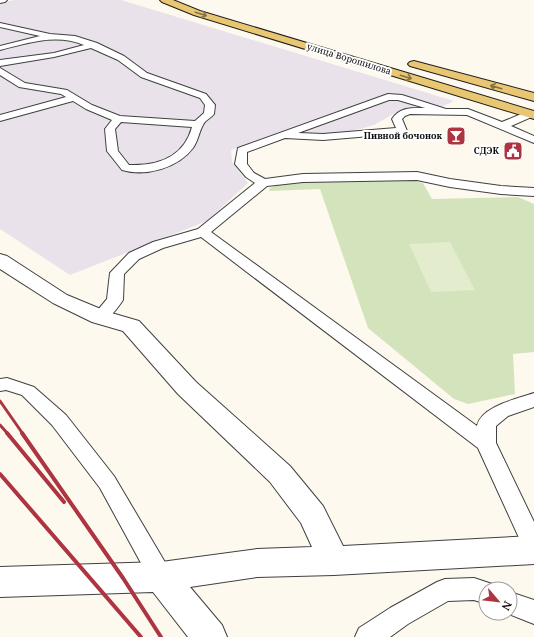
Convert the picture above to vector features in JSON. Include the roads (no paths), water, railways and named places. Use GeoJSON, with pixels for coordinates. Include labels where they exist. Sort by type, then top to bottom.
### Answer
{"type":"FeatureCollection","features":[{"type":"Feature","properties":{"kind":"main road","name":"улица Ворошилова"},"geometry":{"type":"LineString","coordinates":[[165,0],[197,13],[532,115]]}},
{"type":"Feature","properties":{"kind":"main road"},"geometry":{"type":"LineString","coordinates":[[202,3],[262,21]]}},
{"type":"Feature","properties":{"kind":"main road","name":"улица Ворошилова"},"geometry":{"type":"LineString","coordinates":[[406,61],[534,97]]}},
{"type":"Feature","properties":{"kind":"street"},"geometry":{"type":"LineString","coordinates":[[0,260],[60,299],[100,317],[131,326],[187,388],[280,474],[312,515],[334,561]]}},
{"type":"Feature","properties":{"kind":"street"},"geometry":{"type":"LineString","coordinates":[[0,582],[161,577],[257,563],[334,561],[534,550]]}},
{"type":"Feature","properties":{"kind":"street"},"geometry":{"type":"LineString","coordinates":[[161,577],[210,637]]}},
{"type":"Feature","properties":{"kind":"lane"},"geometry":{"type":"LineString","coordinates":[[0,25],[20,29],[30,33],[74,38],[121,58],[144,75],[203,96],[210,105],[209,114],[198,124],[194,137],[182,155],[172,162],[145,170],[126,168],[113,151],[110,129],[118,119]]}},
{"type":"Feature","properties":{"kind":"lane"},"geometry":{"type":"LineString","coordinates":[[0,48],[40,38],[56,36]]}},
{"type":"Feature","properties":{"kind":"lane"},"geometry":{"type":"LineString","coordinates":[[0,63],[54,55],[94,46]]}},
{"type":"Feature","properties":{"kind":"lane"},"geometry":{"type":"LineString","coordinates":[[0,71],[22,85],[64,92],[76,98],[89,108],[118,119],[146,122],[198,124]]}},
{"type":"Feature","properties":{"kind":"lane"},"geometry":{"type":"LineString","coordinates":[[263,183],[250,175],[241,164],[242,150],[388,97],[399,97],[443,111]]}},
{"type":"Feature","properties":{"kind":"lane"},"geometry":{"type":"LineString","coordinates":[[0,118],[76,98]]}},
{"type":"Feature","properties":{"kind":"lane"},"geometry":{"type":"LineString","coordinates":[[280,136],[323,137],[402,132],[397,119],[401,114],[409,112],[443,111],[468,112],[534,140]]}},
{"type":"Feature","properties":{"kind":"lane"},"geometry":{"type":"LineString","coordinates":[[502,126],[532,115]]}},
{"type":"Feature","properties":{"kind":"lane"},"geometry":{"type":"LineString","coordinates":[[100,317],[115,300],[117,273],[134,256],[158,245],[203,232],[263,183],[303,178],[417,176],[450,183],[533,193]]}},
{"type":"Feature","properties":{"kind":"lane"},"geometry":{"type":"LineString","coordinates":[[203,232],[486,444],[534,546]]}},
{"type":"Feature","properties":{"kind":"lane"},"geometry":{"type":"LineString","coordinates":[[0,385],[7,384],[28,391],[59,420],[107,482],[161,577]]}},
{"type":"Feature","properties":{"kind":"lane"},"geometry":{"type":"LineString","coordinates":[[486,444],[487,424],[501,411],[534,400]]}},
{"type":"Feature","properties":{"kind":"lane"},"geometry":{"type":"LineString","coordinates":[[368,637],[399,616],[445,590],[474,589],[478,591]]}},
{"type":"Feature","properties":{"kind":"lane"},"geometry":{"type":"LineString","coordinates":[[518,606],[534,612]]}},
{"type":"Feature","properties":{"kind":"railway"},"geometry":{"type":"LineString","coordinates":[[0,401],[23,434]]}},
{"type":"Feature","properties":{"kind":"railway"},"geometry":{"type":"LineString","coordinates":[[0,425],[8,434]]}},
{"type":"Feature","properties":{"kind":"railway"},"geometry":{"type":"LineString","coordinates":[[7,433],[64,502]]}},
{"type":"Feature","properties":{"kind":"railway"},"geometry":{"type":"LineString","coordinates":[[22,433],[123,578],[161,637]]}},
{"type":"Feature","properties":{"kind":"railway"},"geometry":{"type":"LineString","coordinates":[[0,474],[141,637]]}},
{"type":"Feature","properties":{"kind":"place","name":"Пивной бочонок"},"geometry":{"type":"Point","coordinates":[456,136]}},
{"type":"Feature","properties":{"kind":"place","name":"СДЭК"},"geometry":{"type":"Point","coordinates":[513,151]}}]}
